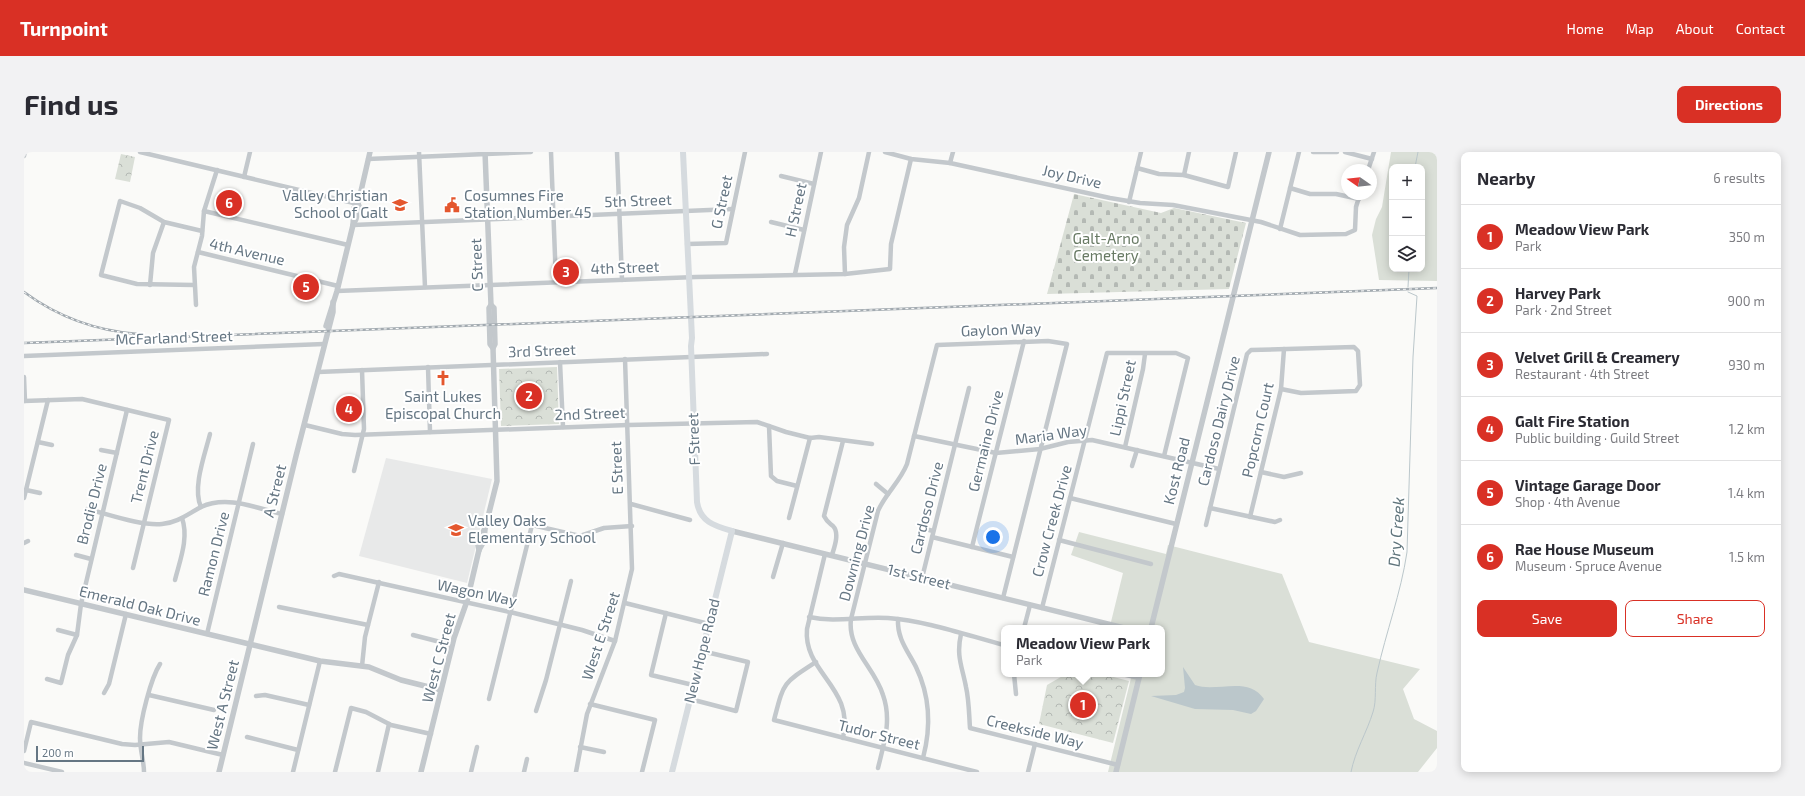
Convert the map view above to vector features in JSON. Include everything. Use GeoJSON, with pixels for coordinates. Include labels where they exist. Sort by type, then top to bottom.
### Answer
{"type":"FeatureCollection","features":[{"type":"Feature","properties":{"kind":"main road","name":"F Street"},"geometry":{"type":"LineString","coordinates":[[683,152],[688,277],[688,338],[691,346],[697,506],[702,517],[714,526]]}},
{"type":"Feature","properties":{"kind":"main road","name":"1st Street"},"geometry":{"type":"LineString","coordinates":[[714,526],[732,531]]}},
{"type":"Feature","properties":{"kind":"main road","name":"New Hope Road"},"geometry":{"type":"LineString","coordinates":[[672,772],[732,531]]}},
{"type":"Feature","properties":{"kind":"street"},"geometry":{"type":"LineString","coordinates":[[24,156],[25,152]]}},
{"type":"Feature","properties":{"kind":"street"},"geometry":{"type":"LineString","coordinates":[[140,152],[358,204]]}},
{"type":"Feature","properties":{"kind":"street"},"geometry":{"type":"LineString","coordinates":[[244,177],[250,152]]}},
{"type":"Feature","properties":{"kind":"street","name":"A Street"},"geometry":{"type":"LineString","coordinates":[[250,645],[318,372],[324,344],[323,340],[325,329],[353,224],[354,208],[358,204],[370,152]]}},
{"type":"Feature","properties":{"kind":"street"},"geometry":{"type":"LineString","coordinates":[[368,159],[420,154],[531,152]]}},
{"type":"Feature","properties":{"kind":"street"},"geometry":{"type":"LineString","coordinates":[[551,152],[556,282]]}},
{"type":"Feature","properties":{"kind":"street"},"geometry":{"type":"LineString","coordinates":[[617,152],[622,280]]}},
{"type":"Feature","properties":{"kind":"street","name":"G Street"},"geometry":{"type":"LineString","coordinates":[[687,244],[726,243],[745,152]]}},
{"type":"Feature","properties":{"kind":"street","name":"H Street"},"geometry":{"type":"LineString","coordinates":[[795,274],[821,152]]}},
{"type":"Feature","properties":{"kind":"street"},"geometry":{"type":"LineString","coordinates":[[845,274],[844,247],[846,232],[859,198],[869,152]]}},
{"type":"Feature","properties":{"kind":"street","name":"Joy Drive"},"geometry":{"type":"LineString","coordinates":[[886,152],[911,159],[950,163],[1129,202],[1173,205],[1253,220],[1300,235],[1346,234],[1355,230],[1355,220],[1359,200]]}},
{"type":"Feature","properties":{"kind":"street"},"geometry":{"type":"LineString","coordinates":[[950,163],[952,152]]}},
{"type":"Feature","properties":{"kind":"street"},"geometry":{"type":"LineString","coordinates":[[1129,202],[1141,152]]}},
{"type":"Feature","properties":{"kind":"street"},"geometry":{"type":"LineString","coordinates":[[1184,175],[1189,152]]}},
{"type":"Feature","properties":{"kind":"street"},"geometry":{"type":"LineString","coordinates":[[1137,168],[1159,174],[1184,175],[1228,186],[1236,152]]}},
{"type":"Feature","properties":{"kind":"street","name":"Kost Road"},"geometry":{"type":"LineString","coordinates":[[1152,625],[1269,152]]}},
{"type":"Feature","properties":{"kind":"street"},"geometry":{"type":"LineString","coordinates":[[1280,229],[1299,152]]}},
{"type":"Feature","properties":{"kind":"street"},"geometry":{"type":"LineString","coordinates":[[1312,152],[1337,152]]}},
{"type":"Feature","properties":{"kind":"street"},"geometry":{"type":"LineString","coordinates":[[1345,152],[1372,159]]}},
{"type":"Feature","properties":{"kind":"street"},"geometry":{"type":"LineString","coordinates":[[1370,164],[1374,152]]}},
{"type":"Feature","properties":{"kind":"street","name":"C Street"},"geometry":{"type":"LineString","coordinates":[[480,550],[478,545],[497,481],[494,364],[493,348],[490,344],[489,308],[491,305],[485,153]]}},
{"type":"Feature","properties":{"kind":"street"},"geometry":{"type":"LineString","coordinates":[[420,154],[425,288]]}},
{"type":"Feature","properties":{"kind":"street","name":"4th Street"},"geometry":{"type":"LineString","coordinates":[[337,288],[425,288],[688,277],[845,274],[890,269],[891,244],[911,159]]}},
{"type":"Feature","properties":{"kind":"street"},"geometry":{"type":"LineString","coordinates":[[196,305],[194,267],[202,232],[204,211],[217,170]]}},
{"type":"Feature","properties":{"kind":"street"},"geometry":{"type":"LineString","coordinates":[[781,176],[814,184]]}},
{"type":"Feature","properties":{"kind":"street"},"geometry":{"type":"LineString","coordinates":[[1290,188],[1310,194],[1341,195]]}},
{"type":"Feature","properties":{"kind":"street"},"geometry":{"type":"LineString","coordinates":[[194,285],[150,285],[101,276],[120,201],[140,208],[164,222],[202,232]]}},
{"type":"Feature","properties":{"kind":"street","name":"5th Street"},"geometry":{"type":"LineString","coordinates":[[353,224],[488,220],[733,209]]}},
{"type":"Feature","properties":{"kind":"street"},"geometry":{"type":"LineString","coordinates":[[204,211],[348,245]]}},
{"type":"Feature","properties":{"kind":"street"},"geometry":{"type":"LineString","coordinates":[[150,285],[153,253],[164,222]]}},
{"type":"Feature","properties":{"kind":"street"},"geometry":{"type":"LineString","coordinates":[[771,222],[804,230]]}},
{"type":"Feature","properties":{"kind":"street","name":"4th Avenue"},"geometry":{"type":"LineString","coordinates":[[198,252],[337,288]]}},
{"type":"Feature","properties":{"kind":"street","name":"Gaylon Way"},"geometry":{"type":"LineString","coordinates":[[937,345],[1024,341],[1048,341],[1066,344],[1040,449]]}},
{"type":"Feature","properties":{"kind":"street","name":"Germaine Drive"},"geometry":{"type":"LineString","coordinates":[[972,547],[1024,341]]}},
{"type":"Feature","properties":{"kind":"street","name":"McFarland Street"},"geometry":{"type":"LineString","coordinates":[[24,356],[324,344]]}},
{"type":"Feature","properties":{"kind":"street","name":"Downing Drive"},"geometry":{"type":"LineString","coordinates":[[878,768],[887,728],[886,702],[876,678],[853,642],[851,619],[878,511],[904,471],[937,345]]}},
{"type":"Feature","properties":{"kind":"street","name":"Cardoso Dairy Drive"},"geometry":{"type":"LineString","coordinates":[[1206,525],[1247,354],[1251,350],[1354,347],[1358,352],[1360,385],[1356,390],[1301,393],[1281,389]]}},
{"type":"Feature","properties":{"kind":"street","name":"Popcorn Court"},"geometry":{"type":"LineString","coordinates":[[1250,517],[1281,389],[1284,349]]}},
{"type":"Feature","properties":{"kind":"street","name":"Crow Creek Drive"},"geometry":{"type":"LineString","coordinates":[[1042,608],[1107,353],[1145,354]]}},
{"type":"Feature","properties":{"kind":"street"},"geometry":{"type":"LineString","coordinates":[[1145,354],[1176,353],[1188,358],[1164,456]]}},
{"type":"Feature","properties":{"kind":"street","name":"3rd Street"},"geometry":{"type":"LineString","coordinates":[[318,372],[767,354]]}},
{"type":"Feature","properties":{"kind":"street","name":"Lippi Street"},"geometry":{"type":"LineString","coordinates":[[1125,447],[1145,354]]}},
{"type":"Feature","properties":{"kind":"street","name":"E Street"},"geometry":{"type":"LineString","coordinates":[[625,359],[631,504]]}},
{"type":"Feature","properties":{"kind":"street"},"geometry":{"type":"LineString","coordinates":[[560,362],[563,427]]}},
{"type":"Feature","properties":{"kind":"street"},"geometry":{"type":"LineString","coordinates":[[428,367],[430,432]]}},
{"type":"Feature","properties":{"kind":"street"},"geometry":{"type":"LineString","coordinates":[[354,471],[364,428],[362,370]]}},
{"type":"Feature","properties":{"kind":"street"},"geometry":{"type":"LineString","coordinates":[[24,377],[24,401]]}},
{"type":"Feature","properties":{"kind":"street","name":"Cardoso Drive"},"geometry":{"type":"LineString","coordinates":[[922,578],[969,388]]}},
{"type":"Feature","properties":{"kind":"street","name":"Trent Drive"},"geometry":{"type":"LineString","coordinates":[[24,401],[82,399],[169,420],[144,523]]}},
{"type":"Feature","properties":{"kind":"street"},"geometry":{"type":"LineString","coordinates":[[24,498],[48,400]]}},
{"type":"Feature","properties":{"kind":"street","name":"Brodie Drive"},"geometry":{"type":"LineString","coordinates":[[47,679],[61,683],[68,655],[77,635],[81,604],[91,559],[128,410]]}},
{"type":"Feature","properties":{"kind":"street","name":"2nd Street"},"geometry":{"type":"LineString","coordinates":[[305,425],[342,434],[363,435],[628,424],[757,422],[810,438],[820,436],[843,441],[872,444]]}},
{"type":"Feature","properties":{"kind":"street"},"geometry":{"type":"LineString","coordinates":[[769,426],[771,476],[777,481],[797,486]]}},
{"type":"Feature","properties":{"kind":"street"},"geometry":{"type":"LineString","coordinates":[[200,507],[197,498],[197,488],[210,434]]}},
{"type":"Feature","properties":{"kind":"street","name":"Maria Way"},"geometry":{"type":"LineString","coordinates":[[914,436],[996,453],[1040,449],[1063,443],[1086,440],[1125,447],[1219,469]]}},
{"type":"Feature","properties":{"kind":"street"},"geometry":{"type":"LineString","coordinates":[[789,518],[810,438]]}},
{"type":"Feature","properties":{"kind":"street"},"geometry":{"type":"LineString","coordinates":[[832,555],[836,534],[835,529],[827,523],[824,516],[843,441]]}},
{"type":"Feature","properties":{"kind":"street"},"geometry":{"type":"LineString","coordinates":[[38,442],[52,445]]}},
{"type":"Feature","properties":{"kind":"street","name":"Ramon Drive"},"geometry":{"type":"LineString","coordinates":[[206,634],[252,444]]}},
{"type":"Feature","properties":{"kind":"street"},"geometry":{"type":"LineString","coordinates":[[1003,598],[1040,449]]}},
{"type":"Feature","properties":{"kind":"street"},"geometry":{"type":"LineString","coordinates":[[101,450],[117,453]]}},
{"type":"Feature","properties":{"kind":"street"},"geometry":{"type":"LineString","coordinates":[[1132,466],[1137,450]]}},
{"type":"Feature","properties":{"kind":"street"},"geometry":{"type":"LineString","coordinates":[[1261,472],[1284,477],[1294,476],[1301,472]]}},
{"type":"Feature","properties":{"kind":"street"},"geometry":{"type":"LineString","coordinates":[[876,484],[888,494]]}},
{"type":"Feature","properties":{"kind":"street"},"geometry":{"type":"LineString","coordinates":[[26,490],[40,493]]}},
{"type":"Feature","properties":{"kind":"street"},"geometry":{"type":"LineString","coordinates":[[1070,498],[1176,524]]}},
{"type":"Feature","properties":{"kind":"street"},"geometry":{"type":"LineString","coordinates":[[87,509],[144,523],[162,524],[182,518],[200,507],[219,502],[238,503],[282,514]]}},
{"type":"Feature","properties":{"kind":"street"},"geometry":{"type":"LineString","coordinates":[[631,504],[690,520]]}},
{"type":"Feature","properties":{"kind":"street","name":"West E Street"},"geometry":{"type":"LineString","coordinates":[[576,772],[590,704],[615,641],[632,569],[631,504]]}},
{"type":"Feature","properties":{"kind":"street"},"geometry":{"type":"LineString","coordinates":[[1210,508],[1275,522],[1280,520]]}},
{"type":"Feature","properties":{"kind":"street"},"geometry":{"type":"LineString","coordinates":[[175,580],[185,534],[182,518]]}},
{"type":"Feature","properties":{"kind":"street"},"geometry":{"type":"LineString","coordinates":[[133,568],[144,523]]}},
{"type":"Feature","properties":{"kind":"street"},"geometry":{"type":"LineString","coordinates":[[489,699],[532,525],[580,536],[604,528],[632,526]]}},
{"type":"Feature","properties":{"kind":"street"},"geometry":{"type":"LineString","coordinates":[[922,528],[933,530]]}},
{"type":"Feature","properties":{"kind":"street","name":"1st Street"},"geometry":{"type":"LineString","coordinates":[[732,531],[1112,625]]}},
{"type":"Feature","properties":{"kind":"street"},"geometry":{"type":"LineString","coordinates":[[932,537],[1013,557]]}},
{"type":"Feature","properties":{"kind":"street"},"geometry":{"type":"LineString","coordinates":[[1059,540],[1151,564]]}},
{"type":"Feature","properties":{"kind":"street"},"geometry":{"type":"LineString","coordinates":[[773,577],[783,543]]}},
{"type":"Feature","properties":{"kind":"street","name":"West C Street"},"geometry":{"type":"LineString","coordinates":[[421,772],[452,645],[467,601],[480,550]]}},
{"type":"Feature","properties":{"kind":"street"},"geometry":{"type":"LineString","coordinates":[[825,554],[809,617],[807,641],[816,662],[843,705],[846,722],[843,738]]}},
{"type":"Feature","properties":{"kind":"street"},"geometry":{"type":"LineString","coordinates":[[76,555],[91,559]]}},
{"type":"Feature","properties":{"kind":"street","name":"Wagon Way"},"geometry":{"type":"LineString","coordinates":[[334,576],[339,574],[467,601],[560,624],[615,641]]}},
{"type":"Feature","properties":{"kind":"street"},"geometry":{"type":"LineString","coordinates":[[536,711],[546,680],[571,581]]}},
{"type":"Feature","properties":{"kind":"street"},"geometry":{"type":"LineString","coordinates":[[362,666],[368,625],[379,582]]}},
{"type":"Feature","properties":{"kind":"street","name":"Emerald Oak Drive"},"geometry":{"type":"LineString","coordinates":[[24,590],[320,662],[362,666],[377,670],[401,680],[442,690]]}},
{"type":"Feature","properties":{"kind":"street"},"geometry":{"type":"LineString","coordinates":[[625,603],[709,624]]}},
{"type":"Feature","properties":{"kind":"street"},"geometry":{"type":"LineString","coordinates":[[1025,625],[1030,604]]}},
{"type":"Feature","properties":{"kind":"street"},"geometry":{"type":"LineString","coordinates":[[279,607],[368,625]]}},
{"type":"Feature","properties":{"kind":"street"},"geometry":{"type":"LineString","coordinates":[[666,613],[651,674],[693,685]]}},
{"type":"Feature","properties":{"kind":"street"},"geometry":{"type":"LineString","coordinates":[[104,693],[109,684],[126,614]]}},
{"type":"Feature","properties":{"kind":"street"},"geometry":{"type":"LineString","coordinates":[[809,617],[830,621],[877,618],[898,619],[1001,644]]}},
{"type":"Feature","properties":{"kind":"street"},"geometry":{"type":"LineString","coordinates":[[898,619],[899,638],[917,669],[926,698],[928,728],[923,758]]}},
{"type":"Feature","properties":{"kind":"street"},"geometry":{"type":"LineString","coordinates":[[58,630],[77,635]]}},
{"type":"Feature","properties":{"kind":"street","name":"Creekside Way"},"geometry":{"type":"LineString","coordinates":[[960,634],[958,652],[968,696],[970,728],[1118,765]]}},
{"type":"Feature","properties":{"kind":"street"},"geometry":{"type":"LineString","coordinates":[[413,635],[452,645]]}},
{"type":"Feature","properties":{"kind":"street","name":"West A Street"},"geometry":{"type":"LineString","coordinates":[[219,772],[250,645]]}},
{"type":"Feature","properties":{"kind":"street"},"geometry":{"type":"LineString","coordinates":[[690,699],[736,711],[748,662],[702,651]]}},
{"type":"Feature","properties":{"kind":"street"},"geometry":{"type":"LineString","coordinates":[[293,772],[320,662]]}},
{"type":"Feature","properties":{"kind":"street","name":"Tudor Street"},"geometry":{"type":"LineString","coordinates":[[816,662],[791,678],[785,684],[774,720],[977,772]]}},
{"type":"Feature","properties":{"kind":"street"},"geometry":{"type":"LineString","coordinates":[[144,772],[140,745],[141,730],[154,673],[160,664]]}},
{"type":"Feature","properties":{"kind":"street"},"geometry":{"type":"LineString","coordinates":[[1014,677],[1016,694]]}},
{"type":"Feature","properties":{"kind":"street"},"geometry":{"type":"LineString","coordinates":[[1116,772],[1139,677]]}},
{"type":"Feature","properties":{"kind":"street"},"geometry":{"type":"LineString","coordinates":[[149,695],[214,710]]}},
{"type":"Feature","properties":{"kind":"street"},"geometry":{"type":"LineString","coordinates":[[256,696],[265,695],[309,705]]}},
{"type":"Feature","properties":{"kind":"street"},"geometry":{"type":"LineString","coordinates":[[590,704],[654,720],[642,772]]}},
{"type":"Feature","properties":{"kind":"street"},"geometry":{"type":"LineString","coordinates":[[335,772],[351,708],[366,712],[389,724],[431,734]]}},
{"type":"Feature","properties":{"kind":"street"},"geometry":{"type":"LineString","coordinates":[[24,751],[31,722],[122,744],[140,745],[169,742],[223,755]]}},
{"type":"Feature","properties":{"kind":"street"},"geometry":{"type":"LineString","coordinates":[[378,772],[389,724]]}},
{"type":"Feature","properties":{"kind":"street"},"geometry":{"type":"LineString","coordinates":[[247,737],[298,750]]}},
{"type":"Feature","properties":{"kind":"street"},"geometry":{"type":"LineString","coordinates":[[1028,772],[1035,744]]}},
{"type":"Feature","properties":{"kind":"street"},"geometry":{"type":"LineString","coordinates":[[471,772],[477,747]]}},
{"type":"Feature","properties":{"kind":"street"},"geometry":{"type":"LineString","coordinates":[[580,747],[604,752]]}},
{"type":"Feature","properties":{"kind":"street"},"geometry":{"type":"LineString","coordinates":[[524,772],[527,759]]}},
{"type":"Feature","properties":{"kind":"street"},"geometry":{"type":"LineString","coordinates":[[24,763],[62,772]]}},
{"type":"Feature","properties":{"kind":"shaded area"},"geometry":{"type":"Polygon","coordinates":[[[386,458],[492,479],[467,583],[359,556],[386,458]]]}},
{"type":"Feature","properties":{"kind":"shaded area"},"geometry":{"type":"Polygon","coordinates":[[[1183,667],[1195,685],[1203,687],[1241,686],[1257,692],[1264,699],[1256,711],[1251,714],[1233,710],[1195,709],[1151,696],[1176,695],[1184,692],[1183,667]]]}},
{"type":"Feature","properties":{"kind":"green space"},"geometry":{"type":"Polygon","coordinates":[[[1391,152],[1437,152],[1437,281],[1379,280],[1372,235],[1376,219],[1382,207],[1389,164],[1389,272],[1425,272],[1425,164],[1389,164],[1391,152]]]}},
{"type":"Feature","properties":{"kind":"green space"},"geometry":{"type":"Polygon","coordinates":[[[121,154],[135,157],[130,182],[115,179],[121,154]]]}},
{"type":"Feature","properties":{"kind":"green space","name":"Galt-Arno Cemetery"},"geometry":{"type":"Polygon","coordinates":[[[1074,194],[1161,213],[1174,208],[1246,223],[1229,289],[1047,294],[1074,194]]]}},
{"type":"Feature","properties":{"kind":"green space"},"geometry":{"type":"Polygon","coordinates":[[[557,367],[559,424],[501,426],[499,369],[557,367]]]}},
{"type":"Feature","properties":{"kind":"green space"},"geometry":{"type":"Polygon","coordinates":[[[1079,532],[1166,554],[1168,545],[1282,574],[1309,642],[1420,669],[1403,689],[1414,719],[1437,731],[1437,748],[1418,772],[1108,772],[1131,677],[1165,677],[1165,625],[1110,625],[1123,573],[1071,555],[1079,532]]]}},
{"type":"Feature","properties":{"kind":"green space"},"geometry":{"type":"Polygon","coordinates":[[[1061,677],[1114,677],[1129,681],[1113,743],[1039,724],[1047,685],[1061,677]]]}},
{"type":"Feature","properties":{"kind":"waterway","name":"Dry Creek"},"geometry":{"type":"LineString","coordinates":[[1416,164],[1418,152]]}},
{"type":"Feature","properties":{"kind":"waterway","name":"Dry Creek"},"geometry":{"type":"LineString","coordinates":[[1408,287],[1409,272]]}},
{"type":"Feature","properties":{"kind":"waterway","name":"Dry Creek"},"geometry":{"type":"LineString","coordinates":[[1351,772],[1355,757],[1374,707],[1377,673],[1401,582],[1407,552],[1413,357],[1417,296],[1408,292]]}},
{"type":"Feature","properties":{"kind":"railway"},"geometry":{"type":"LineString","coordinates":[[24,343],[1437,288]]}},
{"type":"Feature","properties":{"kind":"railway"},"geometry":{"type":"LineString","coordinates":[[24,292],[50,309],[78,321],[108,330],[138,334]]}},
{"type":"Feature","properties":{"kind":"place","name":"Rae House Museum"},"geometry":{"type":"Point","coordinates":[229,203]}},
{"type":"Feature","properties":{"kind":"place","name":"Valley Christian School of Galt"},"geometry":{"type":"Point","coordinates":[400,205]}},
{"type":"Feature","properties":{"kind":"place","name":"Cosumnes Fire Station Number 45"},"geometry":{"type":"Point","coordinates":[452,205]}},
{"type":"Feature","properties":{"kind":"place","name":"Velvet Grill & Creamery"},"geometry":{"type":"Point","coordinates":[566,272]}},
{"type":"Feature","properties":{"kind":"place","name":"Vintage Garage Door"},"geometry":{"type":"Point","coordinates":[306,287]}},
{"type":"Feature","properties":{"kind":"place","name":"Saint Lukes Episcopal Church"},"geometry":{"type":"Point","coordinates":[443,378]}},
{"type":"Feature","properties":{"kind":"place","name":"Harvey Park"},"geometry":{"type":"Point","coordinates":[529,396]}},
{"type":"Feature","properties":{"kind":"place","name":"Galt Fire Station"},"geometry":{"type":"Point","coordinates":[349,409]}},
{"type":"Feature","properties":{"kind":"place","name":"Valley Oaks Elementary School"},"geometry":{"type":"Point","coordinates":[456,530]}},
{"type":"Feature","properties":{"kind":"place","name":"Meadow View Park"},"geometry":{"type":"Point","coordinates":[1083,705]}}]}
